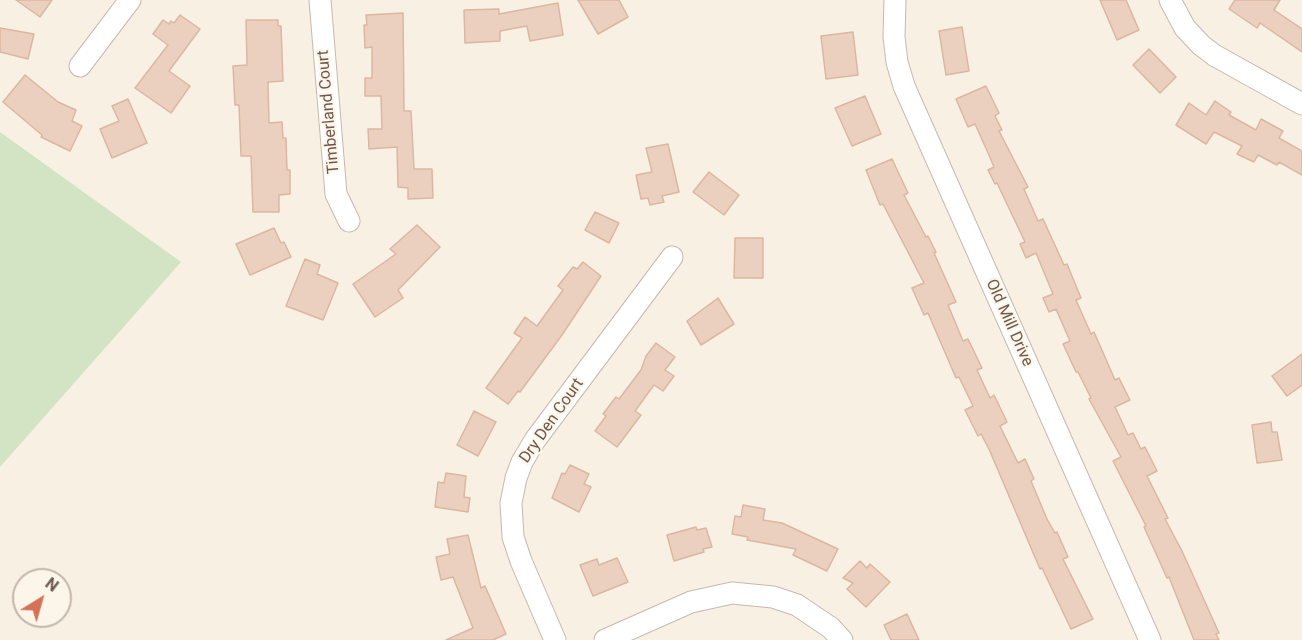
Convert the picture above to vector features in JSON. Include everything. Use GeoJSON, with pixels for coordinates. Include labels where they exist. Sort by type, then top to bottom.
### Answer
{"type":"FeatureCollection","features":[{"type":"Feature","properties":{"kind":"street"},"geometry":{"type":"LineString","coordinates":[[80,66],[130,0]]}},
{"type":"Feature","properties":{"kind":"street","name":"Timberland Court"},"geometry":{"type":"LineString","coordinates":[[320,0],[336,194],[349,220]]}},
{"type":"Feature","properties":{"kind":"street","name":"Old Mill Drive"},"geometry":{"type":"LineString","coordinates":[[895,0],[894,37],[897,62],[904,86],[1150,640]]}},
{"type":"Feature","properties":{"kind":"street"},"geometry":{"type":"LineString","coordinates":[[1170,0],[1185,28],[1201,45],[1214,55],[1302,104]]}},
{"type":"Feature","properties":{"kind":"street","name":"Dry Den Court"},"geometry":{"type":"LineString","coordinates":[[555,640],[513,537],[511,503],[516,478],[535,440],[672,257]]}},
{"type":"Feature","properties":{"kind":"street"},"geometry":{"type":"LineString","coordinates":[[605,640],[691,602],[732,593],[773,597],[797,605],[831,628],[842,640]]}},
{"type":"Feature","properties":{"kind":"green space"},"geometry":{"type":"Polygon","coordinates":[[[0,132],[181,262],[0,467],[0,132]]]}},
{"type":"Feature","properties":{"kind":"building"},"geometry":{"type":"Polygon","coordinates":[[[16,0],[52,0],[40,17],[16,0]]]}},
{"type":"Feature","properties":{"kind":"building"},"geometry":{"type":"Polygon","coordinates":[[[578,0],[619,0],[628,17],[598,34],[578,0]]]}},
{"type":"Feature","properties":{"kind":"building"},"geometry":{"type":"Polygon","coordinates":[[[1100,0],[1126,0],[1139,30],[1117,40],[1100,0]]]}},
{"type":"Feature","properties":{"kind":"building"},"geometry":{"type":"Polygon","coordinates":[[[1235,0],[1280,0],[1274,10],[1302,29],[1302,52],[1260,23],[1257,28],[1229,9],[1235,0]]]}},
{"type":"Feature","properties":{"kind":"building"},"geometry":{"type":"Polygon","coordinates":[[[558,3],[563,35],[530,41],[527,26],[500,31],[500,41],[465,43],[464,10],[499,9],[499,14],[558,3]]]}},
{"type":"Feature","properties":{"kind":"building"},"geometry":{"type":"Polygon","coordinates":[[[403,13],[404,111],[411,111],[414,169],[432,169],[433,198],[408,199],[408,188],[398,187],[397,147],[369,149],[368,129],[382,129],[381,96],[365,96],[365,78],[372,78],[372,47],[365,48],[366,15],[403,13]]]}},
{"type":"Feature","properties":{"kind":"building"},"geometry":{"type":"Polygon","coordinates":[[[180,15],[200,29],[169,71],[190,86],[171,113],[135,88],[168,45],[153,34],[163,20],[169,24],[171,21],[174,23],[180,15]]]}},
{"type":"Feature","properties":{"kind":"building"},"geometry":{"type":"Polygon","coordinates":[[[246,20],[278,20],[278,26],[281,26],[283,81],[268,82],[269,123],[282,122],[283,138],[286,138],[287,170],[290,170],[290,194],[279,195],[279,212],[253,212],[251,156],[241,156],[239,105],[235,105],[233,66],[247,65],[246,20]]]}},
{"type":"Feature","properties":{"kind":"building"},"geometry":{"type":"Polygon","coordinates":[[[962,27],[969,71],[946,75],[939,31],[962,27]]]}},
{"type":"Feature","properties":{"kind":"building"},"geometry":{"type":"Polygon","coordinates":[[[0,28],[34,34],[28,59],[0,52],[0,28]]]}},
{"type":"Feature","properties":{"kind":"building"},"geometry":{"type":"Polygon","coordinates":[[[853,32],[858,75],[826,79],[821,36],[853,32]]]}},
{"type":"Feature","properties":{"kind":"building"},"geometry":{"type":"Polygon","coordinates":[[[1149,49],[1176,77],[1160,93],[1133,65],[1149,49]]]}},
{"type":"Feature","properties":{"kind":"building"},"geometry":{"type":"Polygon","coordinates":[[[25,75],[58,102],[76,110],[72,121],[82,126],[70,151],[41,137],[42,135],[3,102],[25,75]]]}},
{"type":"Feature","properties":{"kind":"building"},"geometry":{"type":"Polygon","coordinates":[[[986,86],[999,113],[995,116],[1002,130],[999,131],[1028,187],[1024,189],[1038,221],[1043,219],[1064,265],[1067,264],[1081,298],[1076,300],[1091,334],[1094,332],[1115,380],[1119,378],[1130,400],[1115,407],[1128,435],[1133,433],[1141,449],[1145,447],[1157,471],[1147,476],[1219,633],[1216,634],[1219,640],[1194,640],[1169,577],[1167,578],[1144,527],[1146,526],[1113,461],[1121,457],[1089,399],[1091,398],[1063,344],[1070,341],[1056,309],[1049,312],[1043,298],[1053,294],[1036,253],[1026,258],[1020,244],[1025,242],[997,183],[995,184],[988,170],[994,167],[989,155],[975,124],[968,127],[956,99],[986,86]]]}},
{"type":"Feature","properties":{"kind":"building"},"geometry":{"type":"Polygon","coordinates":[[[865,96],[881,134],[852,146],[835,108],[865,96]]]}},
{"type":"Feature","properties":{"kind":"building"},"geometry":{"type":"Polygon","coordinates":[[[128,99],[147,143],[112,158],[100,129],[119,121],[112,106],[128,99]]]}},
{"type":"Feature","properties":{"kind":"building"},"geometry":{"type":"Polygon","coordinates":[[[1215,101],[1231,112],[1229,115],[1256,130],[1261,119],[1283,131],[1279,138],[1302,151],[1302,175],[1279,162],[1277,165],[1258,155],[1254,162],[1237,154],[1242,146],[1214,132],[1206,144],[1176,125],[1189,103],[1206,115],[1215,101]]]}},
{"type":"Feature","properties":{"kind":"building"},"geometry":{"type":"Polygon","coordinates":[[[668,144],[679,192],[662,196],[664,202],[650,205],[648,198],[641,199],[636,175],[652,172],[646,148],[668,144]]]}},
{"type":"Feature","properties":{"kind":"building"},"geometry":{"type":"Polygon","coordinates":[[[892,159],[908,193],[904,195],[936,252],[934,253],[956,302],[948,305],[963,341],[968,339],[982,368],[977,370],[990,398],[994,395],[1007,422],[1000,426],[1018,463],[1025,459],[1034,479],[1031,481],[1047,519],[1055,533],[1057,532],[1068,557],[1063,559],[1093,619],[1071,629],[1042,568],[1040,569],[989,449],[981,434],[978,436],[965,410],[973,406],[959,377],[956,378],[928,313],[924,315],[912,288],[924,283],[883,204],[880,205],[866,170],[892,159]]]}},
{"type":"Feature","properties":{"kind":"building"},"geometry":{"type":"Polygon","coordinates":[[[709,172],[739,195],[724,215],[693,192],[709,172]]]}},
{"type":"Feature","properties":{"kind":"building"},"geometry":{"type":"Polygon","coordinates":[[[595,212],[619,223],[609,243],[585,230],[595,212]]]}},
{"type":"Feature","properties":{"kind":"building"},"geometry":{"type":"Polygon","coordinates":[[[417,225],[440,247],[398,290],[403,298],[375,317],[353,284],[396,254],[390,249],[417,225]]]}},
{"type":"Feature","properties":{"kind":"building"},"geometry":{"type":"Polygon","coordinates":[[[274,228],[291,257],[250,275],[236,244],[274,228]]]}},
{"type":"Feature","properties":{"kind":"building"},"geometry":{"type":"Polygon","coordinates":[[[735,238],[763,238],[763,278],[734,278],[735,238]]]}},
{"type":"Feature","properties":{"kind":"building"},"geometry":{"type":"Polygon","coordinates":[[[305,259],[320,265],[317,274],[338,283],[323,320],[286,306],[305,259]]]}},
{"type":"Feature","properties":{"kind":"building"},"geometry":{"type":"Polygon","coordinates":[[[583,262],[601,276],[562,335],[520,392],[518,391],[508,404],[486,388],[522,338],[514,333],[525,317],[537,326],[563,290],[558,286],[573,267],[577,269],[583,262]]]}},
{"type":"Feature","properties":{"kind":"building"},"geometry":{"type":"Polygon","coordinates":[[[718,298],[734,324],[701,345],[687,321],[718,298]]]}},
{"type":"Feature","properties":{"kind":"building"},"geometry":{"type":"Polygon","coordinates":[[[656,343],[675,357],[665,370],[674,376],[663,391],[654,385],[635,411],[641,415],[617,447],[595,431],[606,416],[603,414],[616,397],[619,399],[641,370],[646,356],[656,343]]]}},
{"type":"Feature","properties":{"kind":"building"},"geometry":{"type":"Polygon","coordinates":[[[1302,354],[1302,385],[1287,396],[1272,376],[1302,354]]]}},
{"type":"Feature","properties":{"kind":"building"},"geometry":{"type":"Polygon","coordinates":[[[474,411],[496,422],[478,456],[457,445],[474,411]]]}},
{"type":"Feature","properties":{"kind":"building"},"geometry":{"type":"Polygon","coordinates":[[[1271,422],[1272,432],[1277,432],[1282,460],[1257,463],[1252,425],[1271,422]]]}},
{"type":"Feature","properties":{"kind":"building"},"geometry":{"type":"Polygon","coordinates":[[[570,465],[589,474],[584,484],[591,487],[579,512],[552,498],[562,473],[565,474],[570,465]]]}},
{"type":"Feature","properties":{"kind":"building"},"geometry":{"type":"Polygon","coordinates":[[[446,473],[466,476],[464,497],[470,498],[468,512],[435,507],[438,482],[444,483],[446,473]]]}},
{"type":"Feature","properties":{"kind":"building"},"geometry":{"type":"Polygon","coordinates":[[[743,505],[765,509],[763,520],[782,523],[838,549],[827,571],[793,555],[796,549],[747,540],[748,537],[732,534],[735,516],[741,517],[743,505]]]}},
{"type":"Feature","properties":{"kind":"building"},"geometry":{"type":"Polygon","coordinates":[[[696,527],[697,530],[706,528],[712,547],[703,549],[704,552],[674,561],[667,535],[696,527]]]}},
{"type":"Feature","properties":{"kind":"building"},"geometry":{"type":"Polygon","coordinates":[[[468,535],[481,588],[485,586],[506,634],[493,640],[446,640],[473,628],[453,577],[441,580],[436,557],[450,554],[447,539],[468,535]]]}},
{"type":"Feature","properties":{"kind":"building"},"geometry":{"type":"Polygon","coordinates":[[[617,558],[628,582],[593,596],[580,565],[597,559],[599,565],[617,558]]]}},
{"type":"Feature","properties":{"kind":"building"},"geometry":{"type":"Polygon","coordinates":[[[860,561],[867,568],[870,564],[890,582],[866,607],[847,589],[853,583],[843,578],[860,561]]]}},
{"type":"Feature","properties":{"kind":"building"},"geometry":{"type":"Polygon","coordinates":[[[907,614],[919,640],[891,640],[884,625],[907,614]]]}}]}
